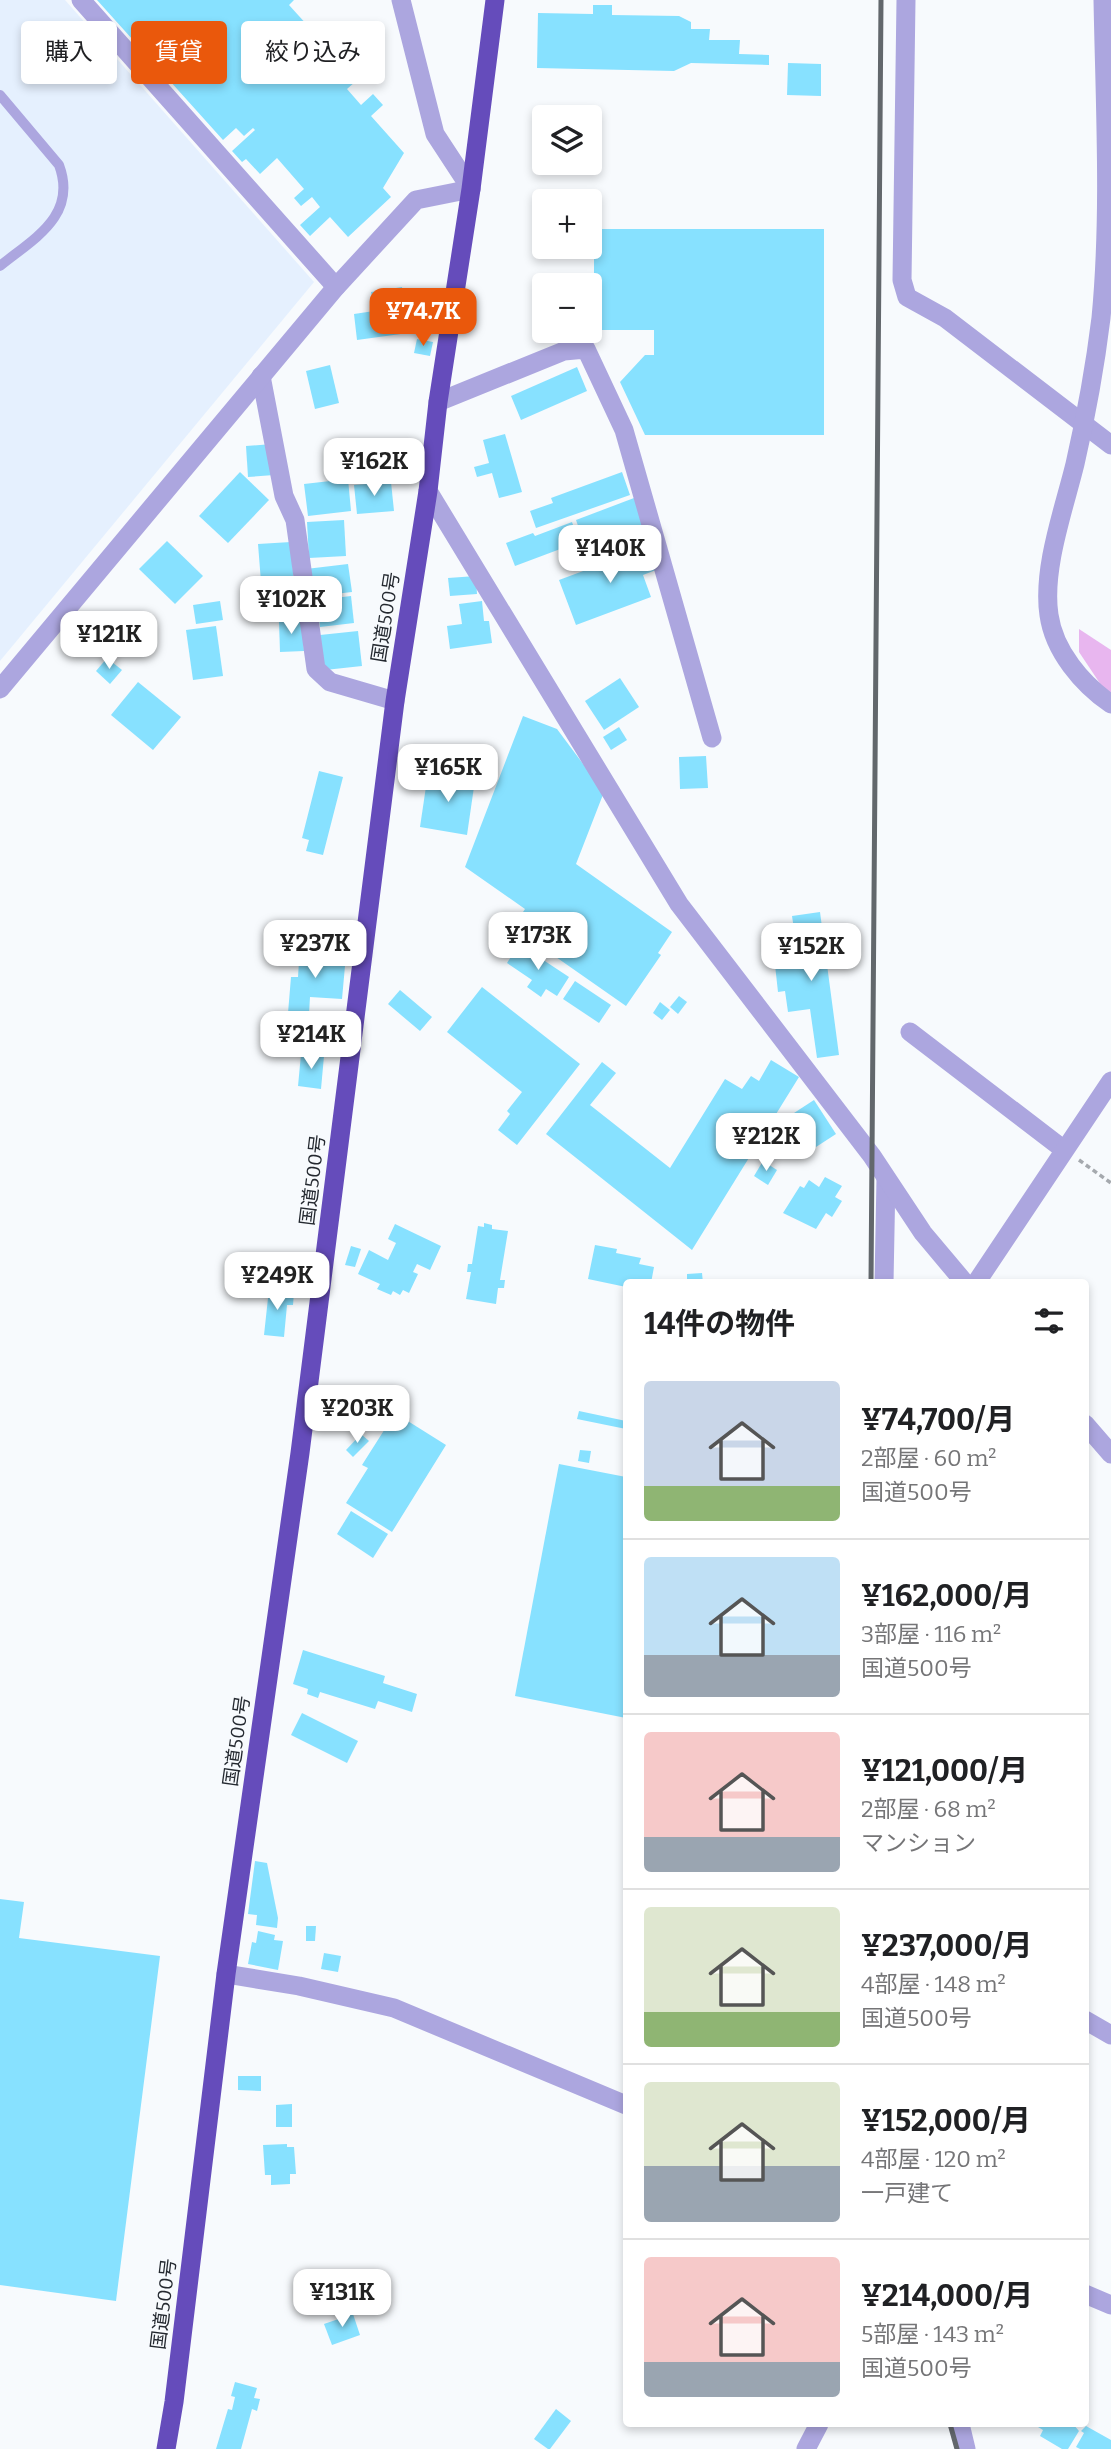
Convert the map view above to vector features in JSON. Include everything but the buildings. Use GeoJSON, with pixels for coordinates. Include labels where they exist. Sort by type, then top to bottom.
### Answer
{"type":"FeatureCollection","features":[{"type":"Feature","properties":{"kind":"highway","name":"国道500号"},"geometry":{"type":"LineString","coordinates":[[166,2449],[226,1975],[300,1453],[395,701],[428,491],[438,402],[471,189],[495,0]]}},
{"type":"Feature","properties":{"kind":"street"},"geometry":{"type":"LineString","coordinates":[[81,0],[336,287]]}},
{"type":"Feature","properties":{"kind":"street"},"geometry":{"type":"LineString","coordinates":[[0,689],[336,287],[416,200],[471,189],[435,134],[401,0]]}},
{"type":"Feature","properties":{"kind":"street"},"geometry":{"type":"LineString","coordinates":[[906,0],[902,280],[907,297],[945,318],[1111,444]]}},
{"type":"Feature","properties":{"kind":"street"},"geometry":{"type":"LineString","coordinates":[[1103,0],[1108,215],[1106,268],[1101,320],[1084,425],[1052,561],[1048,591],[1049,617],[1059,647],[1076,672],[1096,694],[1111,704]]}},
{"type":"Feature","properties":{"kind":"street"},"geometry":{"type":"LineString","coordinates":[[438,402],[564,351],[586,349],[624,430],[712,738]]}},
{"type":"Feature","properties":{"kind":"street"},"geometry":{"type":"LineString","coordinates":[[261,376],[284,496],[295,520],[316,669],[330,682],[395,701]]}},
{"type":"Feature","properties":{"kind":"street"},"geometry":{"type":"LineString","coordinates":[[428,491],[679,904],[872,1156],[923,1234],[962,1279]]}},
{"type":"Feature","properties":{"kind":"street"},"geometry":{"type":"LineString","coordinates":[[910,1032],[1063,1149]]}},
{"type":"Feature","properties":{"kind":"street"},"geometry":{"type":"LineString","coordinates":[[979,1279],[1063,1149],[1111,1081]]}},
{"type":"Feature","properties":{"kind":"street"},"geometry":{"type":"LineString","coordinates":[[884,1279],[886,1178]]}},
{"type":"Feature","properties":{"kind":"street"},"geometry":{"type":"LineString","coordinates":[[1089,1429],[1111,1454]]}},
{"type":"Feature","properties":{"kind":"street"},"geometry":{"type":"LineString","coordinates":[[226,1975],[299,1986],[394,2008],[623,2104]]}},
{"type":"Feature","properties":{"kind":"street"},"geometry":{"type":"LineString","coordinates":[[1089,2022],[1111,2035]]}},
{"type":"Feature","properties":{"kind":"street"},"geometry":{"type":"LineString","coordinates":[[1089,2296],[1111,2305]]}},
{"type":"Feature","properties":{"kind":"street"},"geometry":{"type":"LineString","coordinates":[[806,2449],[817,2427]]}},
{"type":"Feature","properties":{"kind":"street"},"geometry":{"type":"LineString","coordinates":[[961,2427],[966,2449]]}},
{"type":"Feature","properties":{"kind":"lane"},"geometry":{"type":"LineString","coordinates":[[0,94],[59,165],[64,191],[63,202],[47,227],[0,266]]}},
{"type":"Feature","properties":{"kind":"path"},"geometry":{"type":"LineString","coordinates":[[1063,1149],[1111,1183]]}},
{"type":"Feature","properties":{"kind":"shaded area"},"geometry":{"type":"Polygon","coordinates":[[[0,0],[65,0],[84,21],[21,21],[21,84],[117,84],[117,59],[131,75],[131,84],[139,84],[314,282],[0,661],[0,0]]]}},
{"type":"Feature","properties":{"kind":"shaded area"},"geometry":{"type":"Polygon","coordinates":[[[1079,629],[1111,650],[1111,700],[1079,652],[1079,629]]]}},
{"type":"Feature","properties":{"kind":"railway"},"geometry":{"type":"LineString","coordinates":[[871,1279],[881,0]]}},
{"type":"Feature","properties":{"kind":"railway"},"geometry":{"type":"LineString","coordinates":[[951,2427],[957,2449]]}}]}
